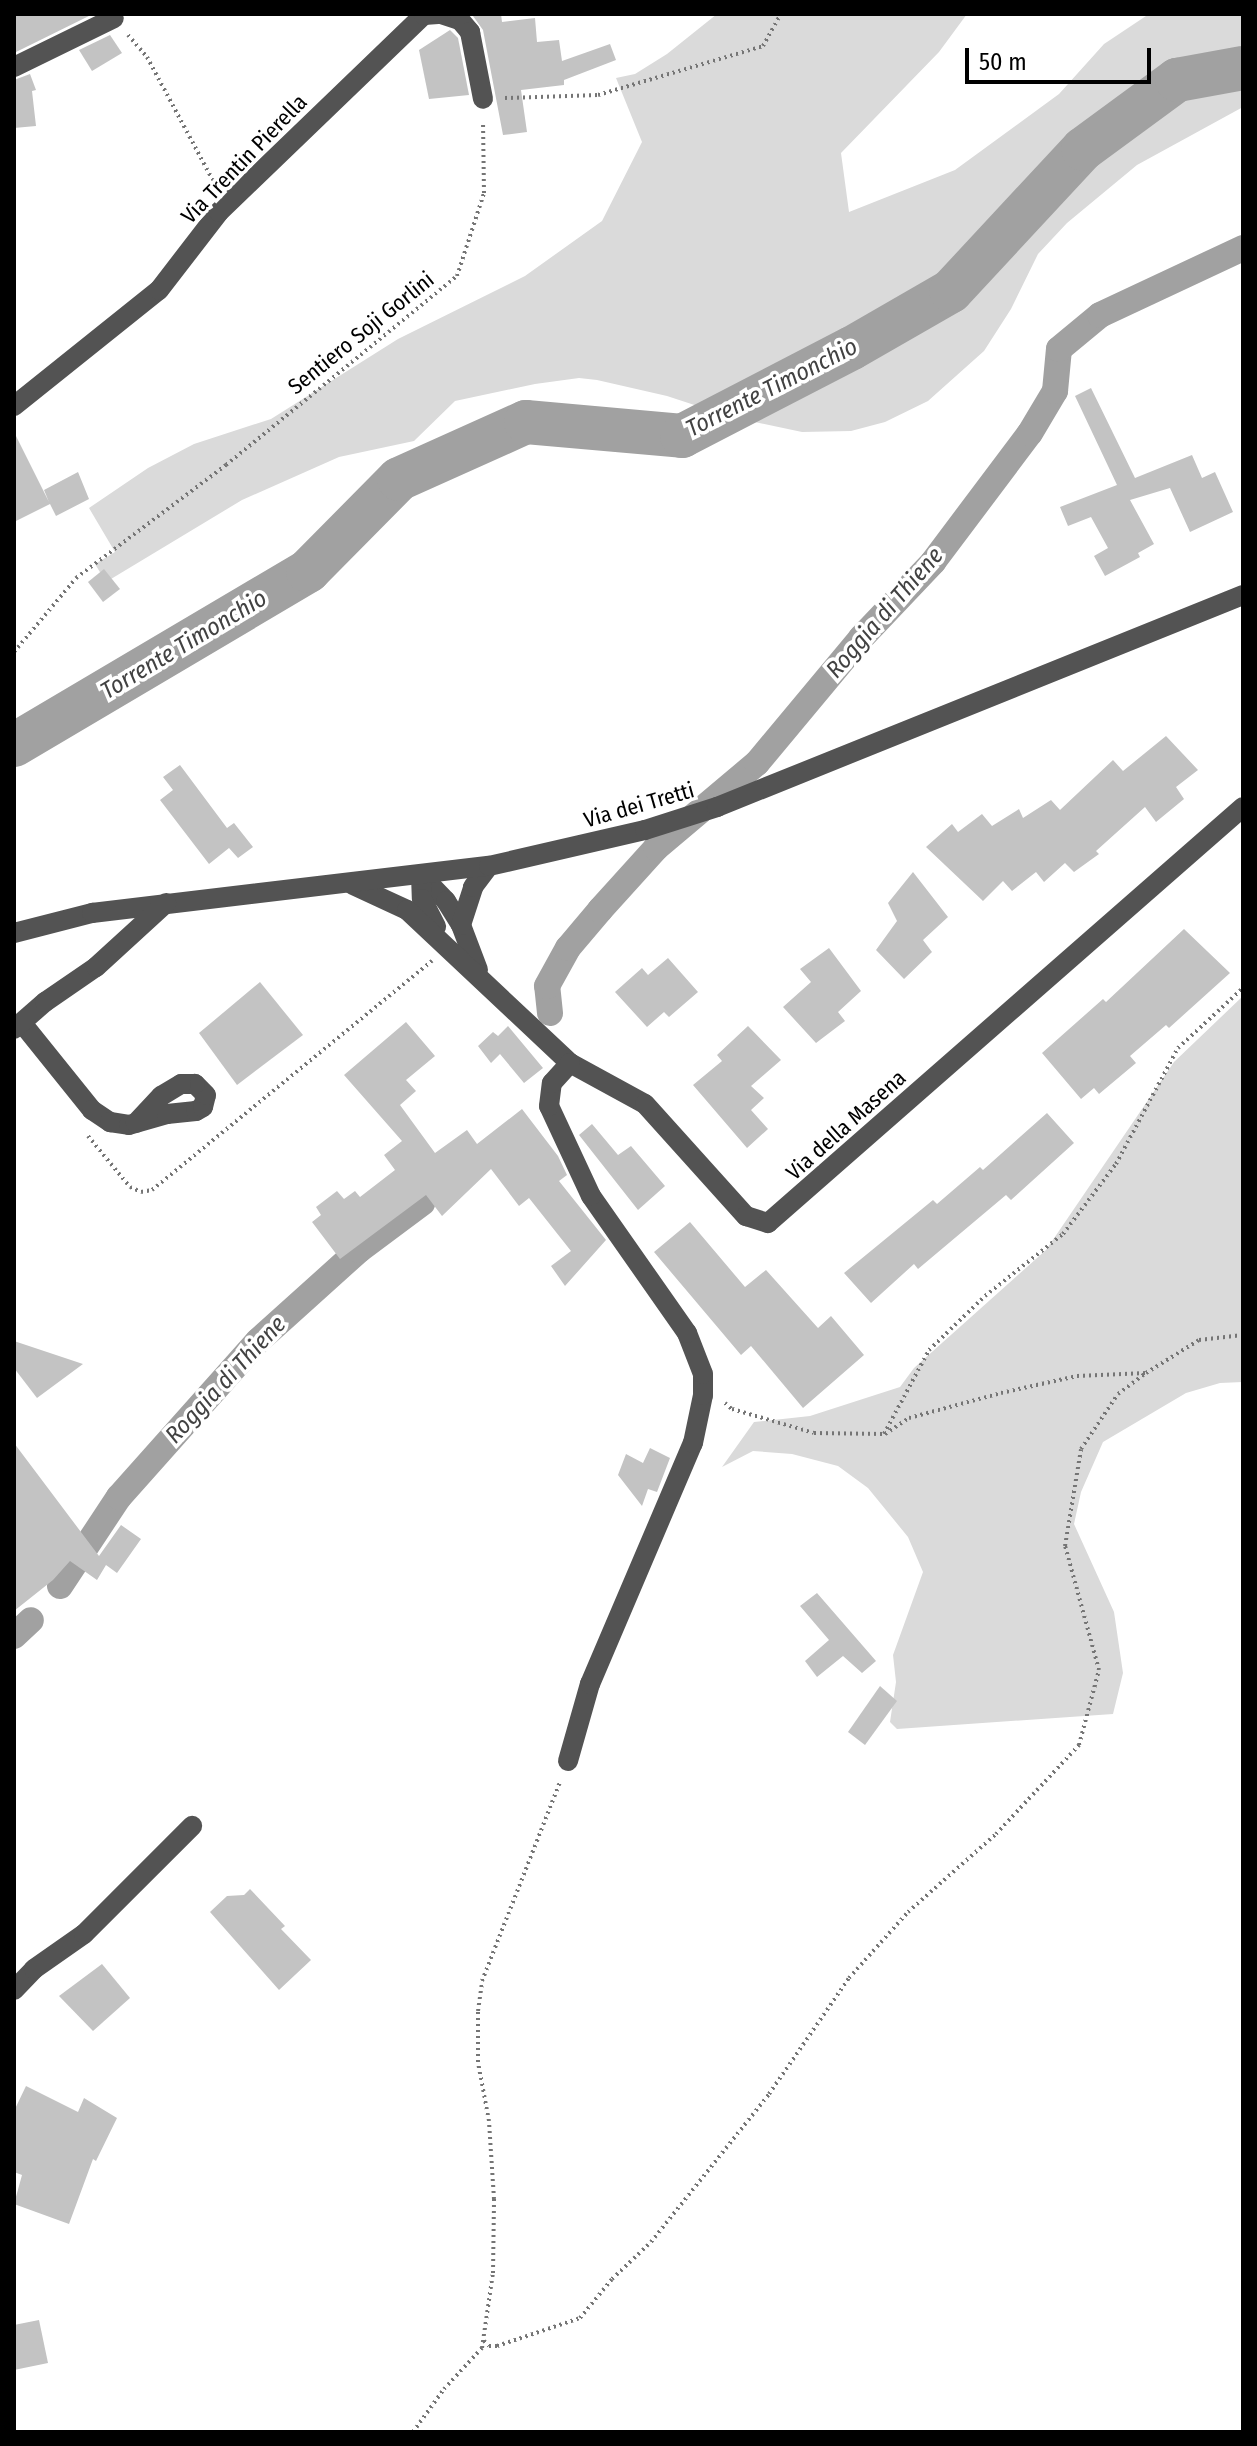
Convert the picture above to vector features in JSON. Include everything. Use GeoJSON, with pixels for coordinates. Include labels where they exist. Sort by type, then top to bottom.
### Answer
{"type":"FeatureCollection","features":[{"type":"Feature","properties":{"kind":"street","name":"Via Trentin Pierella"},"geometry":{"type":"LineString","coordinates":[[14,406],[159,290],[219,212],[424,15],[440,14],[460,20],[470,32],[483,99]]}},
{"type":"Feature","properties":{"kind":"street"},"geometry":{"type":"LineString","coordinates":[[14,67],[114,18]]}},
{"type":"Feature","properties":{"kind":"street","name":"Via dei Tretti"},"geometry":{"type":"LineString","coordinates":[[14,933],[92,913],[489,866],[583,846],[679,820],[1243,595]]}},
{"type":"Feature","properties":{"kind":"street","name":"Via della Masena"},"geometry":{"type":"LineString","coordinates":[[348,883],[407,910],[570,1063],[645,1104],[746,1216],[753,1221],[768,1223],[1243,807]]}},
{"type":"Feature","properties":{"kind":"street"},"geometry":{"type":"LineString","coordinates":[[461,925],[473,887],[489,866]]}},
{"type":"Feature","properties":{"kind":"street","name":"Via della Masena"},"geometry":{"type":"LineString","coordinates":[[421,875],[446,901],[461,925],[467,949],[481,977]]}},
{"type":"Feature","properties":{"kind":"street","name":"Via della Masena"},"geometry":{"type":"LineString","coordinates":[[421,875],[426,912],[452,951]]}},
{"type":"Feature","properties":{"kind":"street"},"geometry":{"type":"LineString","coordinates":[[136,1123],[110,1122],[92,1110],[18,1026],[45,1002],[96,967],[166,903]]}},
{"type":"Feature","properties":{"kind":"street"},"geometry":{"type":"LineString","coordinates":[[568,1761],[590,1684],[693,1443],[703,1395],[703,1374],[687,1333],[591,1196],[549,1106],[552,1083],[570,1063]]}},
{"type":"Feature","properties":{"kind":"street"},"geometry":{"type":"LineString","coordinates":[[14,1990],[34,1969],[84,1934],[192,1826]]}},
{"type":"Feature","properties":{"kind":"path"},"geometry":{"type":"LineString","coordinates":[[483,99],[598,95],[763,46],[781,14]]}},
{"type":"Feature","properties":{"kind":"path"},"geometry":{"type":"LineString","coordinates":[[114,18],[147,57],[215,182],[219,212]]}},
{"type":"Feature","properties":{"kind":"path","name":"Sentiero Soji Gorlini"},"geometry":{"type":"LineString","coordinates":[[14,652],[76,578],[226,465],[457,276],[484,193],[483,99]]}},
{"type":"Feature","properties":{"kind":"path"},"geometry":{"type":"LineString","coordinates":[[884,1434],[929,1350],[985,1296],[1063,1234],[1116,1164],[1178,1048],[1243,988]]}},
{"type":"Feature","properties":{"kind":"path"},"geometry":{"type":"LineString","coordinates":[[484,2341],[489,2346],[497,2346],[580,2318],[612,2279],[651,2242],[769,2094],[849,1978],[908,1912],[996,1834],[1079,1745],[1099,1670],[1065,1546],[1081,1449],[1118,1394],[1146,1373],[1199,1340],[1243,1335]]}},
{"type":"Feature","properties":{"kind":"path"},"geometry":{"type":"LineString","coordinates":[[703,1374],[716,1396],[732,1409],[814,1433],[884,1434],[909,1418],[1001,1393],[1077,1376],[1146,1373]]}},
{"type":"Feature","properties":{"kind":"path"},"geometry":{"type":"LineString","coordinates":[[413,2432],[444,2389],[480,2354],[484,2341],[493,2273],[494,2199],[489,2121],[478,2062],[478,2011],[482,1981],[568,1761]]}},
{"type":"Feature","properties":{"kind":"shaded area"},"geometry":{"type":"Polygon","coordinates":[[[717,14],[967,14],[939,52],[841,153],[849,212],[955,170],[1059,94],[1104,44],[1149,14],[1243,14],[1243,107],[1137,165],[1067,223],[1038,254],[1011,309],[984,351],[928,401],[885,422],[851,431],[802,432],[731,417],[667,396],[597,380],[579,378],[535,384],[455,401],[414,441],[339,457],[242,500],[106,582],[95,564],[115,552],[89,508],[148,468],[194,444],[271,419],[398,339],[525,276],[602,221],[642,142],[616,78],[635,74],[667,54],[717,14]]]}},
{"type":"Feature","properties":{"kind":"shaded area"},"geometry":{"type":"Polygon","coordinates":[[[1243,996],[1243,1382],[1220,1383],[1186,1393],[1103,1442],[1081,1492],[1074,1524],[1114,1612],[1123,1673],[1113,1714],[897,1729],[890,1722],[896,1682],[893,1655],[923,1572],[908,1537],[868,1488],[838,1466],[792,1454],[753,1451],[722,1467],[754,1422],[810,1416],[900,1387],[914,1368],[1046,1250],[1174,1062],[1243,996]]]}},
{"type":"Feature","properties":{"kind":"building"},"geometry":{"type":"Polygon","coordinates":[[[14,14],[93,14],[14,53],[14,14]]]}},
{"type":"Feature","properties":{"kind":"building"},"geometry":{"type":"Polygon","coordinates":[[[501,14],[502,22],[535,18],[537,42],[559,40],[562,61],[610,44],[616,60],[564,80],[564,85],[521,90],[527,132],[503,135],[483,30],[473,16],[501,14]]]}},
{"type":"Feature","properties":{"kind":"building"},"geometry":{"type":"Polygon","coordinates":[[[450,30],[458,38],[469,95],[429,99],[419,50],[450,30]]]}},
{"type":"Feature","properties":{"kind":"building"},"geometry":{"type":"Polygon","coordinates":[[[110,35],[122,53],[92,71],[79,50],[110,35]]]}},
{"type":"Feature","properties":{"kind":"building"},"geometry":{"type":"Polygon","coordinates":[[[30,74],[36,90],[32,91],[36,126],[14,128],[14,80],[30,74]]]}},
{"type":"Feature","properties":{"kind":"building"},"geometry":{"type":"Polygon","coordinates":[[[1091,388],[1135,478],[1192,455],[1202,478],[1215,472],[1233,512],[1190,532],[1170,488],[1130,500],[1154,544],[1138,553],[1140,557],[1105,576],[1094,556],[1108,548],[1091,517],[1068,526],[1060,507],[1117,485],[1075,396],[1091,388]]]}},
{"type":"Feature","properties":{"kind":"building"},"geometry":{"type":"Polygon","coordinates":[[[14,432],[49,502],[44,490],[78,472],[89,499],[56,516],[50,504],[14,522],[14,432]]]}},
{"type":"Feature","properties":{"kind":"building"},"geometry":{"type":"Polygon","coordinates":[[[104,569],[120,589],[103,602],[88,582],[104,569]]]}},
{"type":"Feature","properties":{"kind":"building"},"geometry":{"type":"Polygon","coordinates":[[[1166,736],[1198,770],[1176,787],[1184,799],[1156,822],[1145,807],[1096,851],[1099,854],[1074,872],[1065,863],[1044,882],[1036,872],[1012,891],[1003,881],[983,901],[926,847],[952,824],[958,832],[982,814],[992,826],[1019,809],[1023,818],[1051,800],[1060,810],[1113,760],[1123,771],[1166,736]]]}},
{"type":"Feature","properties":{"kind":"building"},"geometry":{"type":"Polygon","coordinates":[[[180,765],[227,828],[234,823],[253,847],[238,858],[229,848],[209,864],[160,800],[173,790],[163,777],[180,765]]]}},
{"type":"Feature","properties":{"kind":"building"},"geometry":{"type":"Polygon","coordinates":[[[913,872],[948,917],[923,940],[932,952],[904,979],[876,950],[897,921],[888,903],[913,872]]]}},
{"type":"Feature","properties":{"kind":"building"},"geometry":{"type":"Polygon","coordinates":[[[1184,929],[1230,973],[1169,1028],[1166,1025],[1130,1056],[1136,1063],[1099,1094],[1094,1088],[1081,1099],[1042,1053],[1103,999],[1106,1002],[1184,929]]]}},
{"type":"Feature","properties":{"kind":"building"},"geometry":{"type":"Polygon","coordinates":[[[829,948],[861,991],[838,1012],[845,1021],[816,1043],[783,1007],[811,982],[800,969],[829,948]]]}},
{"type":"Feature","properties":{"kind":"building"},"geometry":{"type":"Polygon","coordinates":[[[668,958],[698,992],[669,1017],[664,1012],[647,1027],[615,992],[642,968],[648,975],[668,958]]]}},
{"type":"Feature","properties":{"kind":"building"},"geometry":{"type":"Polygon","coordinates":[[[260,982],[303,1035],[237,1085],[199,1033],[260,982]]]}},
{"type":"Feature","properties":{"kind":"building"},"geometry":{"type":"Polygon","coordinates":[[[406,1022],[435,1056],[406,1080],[416,1091],[400,1105],[435,1153],[467,1130],[477,1144],[522,1109],[558,1156],[567,1175],[559,1181],[606,1240],[565,1286],[551,1266],[571,1251],[529,1198],[519,1206],[491,1169],[442,1216],[426,1195],[340,1259],[312,1222],[321,1215],[316,1207],[337,1191],[344,1199],[355,1191],[360,1197],[395,1170],[384,1155],[402,1141],[344,1075],[406,1022]]]}},
{"type":"Feature","properties":{"kind":"building"},"geometry":{"type":"Polygon","coordinates":[[[508,1026],[543,1068],[524,1083],[500,1054],[491,1063],[478,1046],[493,1032],[498,1036],[508,1026]]]}},
{"type":"Feature","properties":{"kind":"building"},"geometry":{"type":"Polygon","coordinates":[[[748,1026],[781,1060],[751,1086],[764,1098],[751,1110],[768,1129],[747,1148],[693,1085],[722,1061],[717,1055],[748,1026]]]}},
{"type":"Feature","properties":{"kind":"building"},"geometry":{"type":"Polygon","coordinates":[[[1047,1113],[1074,1143],[1011,1200],[1006,1195],[918,1269],[914,1264],[871,1303],[844,1273],[933,1200],[937,1204],[980,1167],[983,1170],[1047,1113]]]}},
{"type":"Feature","properties":{"kind":"building"},"geometry":{"type":"Polygon","coordinates":[[[592,1124],[618,1155],[631,1146],[665,1186],[638,1210],[579,1135],[592,1124]]]}},
{"type":"Feature","properties":{"kind":"building"},"geometry":{"type":"Polygon","coordinates":[[[690,1222],[745,1287],[766,1270],[818,1328],[831,1316],[864,1355],[803,1408],[751,1346],[741,1355],[654,1252],[690,1222]]]}},
{"type":"Feature","properties":{"kind":"building"},"geometry":{"type":"Polygon","coordinates":[[[14,1341],[83,1364],[37,1398],[14,1368],[14,1341]]]}},
{"type":"Feature","properties":{"kind":"building"},"geometry":{"type":"Polygon","coordinates":[[[14,1443],[99,1556],[121,1525],[141,1539],[117,1573],[106,1565],[97,1580],[70,1561],[53,1580],[14,1611],[14,1443]]]}},
{"type":"Feature","properties":{"kind":"building"},"geometry":{"type":"Polygon","coordinates":[[[650,1448],[670,1458],[657,1492],[648,1489],[642,1506],[618,1475],[626,1454],[643,1463],[650,1448]]]}},
{"type":"Feature","properties":{"kind":"building"},"geometry":{"type":"Polygon","coordinates":[[[817,1593],[876,1661],[862,1673],[843,1656],[817,1677],[805,1661],[829,1640],[800,1606],[817,1593]]]}},
{"type":"Feature","properties":{"kind":"building"},"geometry":{"type":"Polygon","coordinates":[[[880,1686],[897,1701],[865,1745],[848,1732],[880,1686]]]}},
{"type":"Feature","properties":{"kind":"building"},"geometry":{"type":"Polygon","coordinates":[[[250,1889],[285,1926],[281,1929],[311,1960],[279,1990],[210,1912],[227,1896],[244,1895],[250,1889]]]}},
{"type":"Feature","properties":{"kind":"building"},"geometry":{"type":"Polygon","coordinates":[[[102,1964],[130,1998],[93,2031],[59,1996],[102,1964]]]}},
{"type":"Feature","properties":{"kind":"building"},"geometry":{"type":"Polygon","coordinates":[[[26,2086],[78,2112],[84,2098],[117,2118],[96,2161],[93,2159],[69,2224],[14,2204],[22,2175],[14,2172],[14,2111],[26,2086]]]}},
{"type":"Feature","properties":{"kind":"building"},"geometry":{"type":"Polygon","coordinates":[[[39,2320],[48,2363],[14,2370],[14,2325],[39,2320]]]}},
{"type":"Feature","properties":{"kind":"waterway","name":"Torrente Timonchio"},"geometry":{"type":"LineString","coordinates":[[14,745],[308,571],[399,479],[526,422],[682,436],[852,348],[951,291],[1083,149],[1177,80],[1243,68]]}},
{"type":"Feature","properties":{"kind":"waterway","name":"Roggia di Thiene"},"geometry":{"type":"LineString","coordinates":[[550,1013],[547,986],[568,948],[600,910],[656,848],[757,763],[861,638],[933,562],[1030,433],[1055,391],[1059,349],[1100,315],[1243,248]]}},
{"type":"Feature","properties":{"kind":"waterway","name":"Roggia di Thiene"},"geometry":{"type":"LineString","coordinates":[[60,1586],[119,1497],[258,1341],[359,1250],[422,1203]]}},
{"type":"Feature","properties":{"kind":"waterway","name":"Roggia di Thiene"},"geometry":{"type":"LineString","coordinates":[[14,1636],[31,1620]]}}]}
